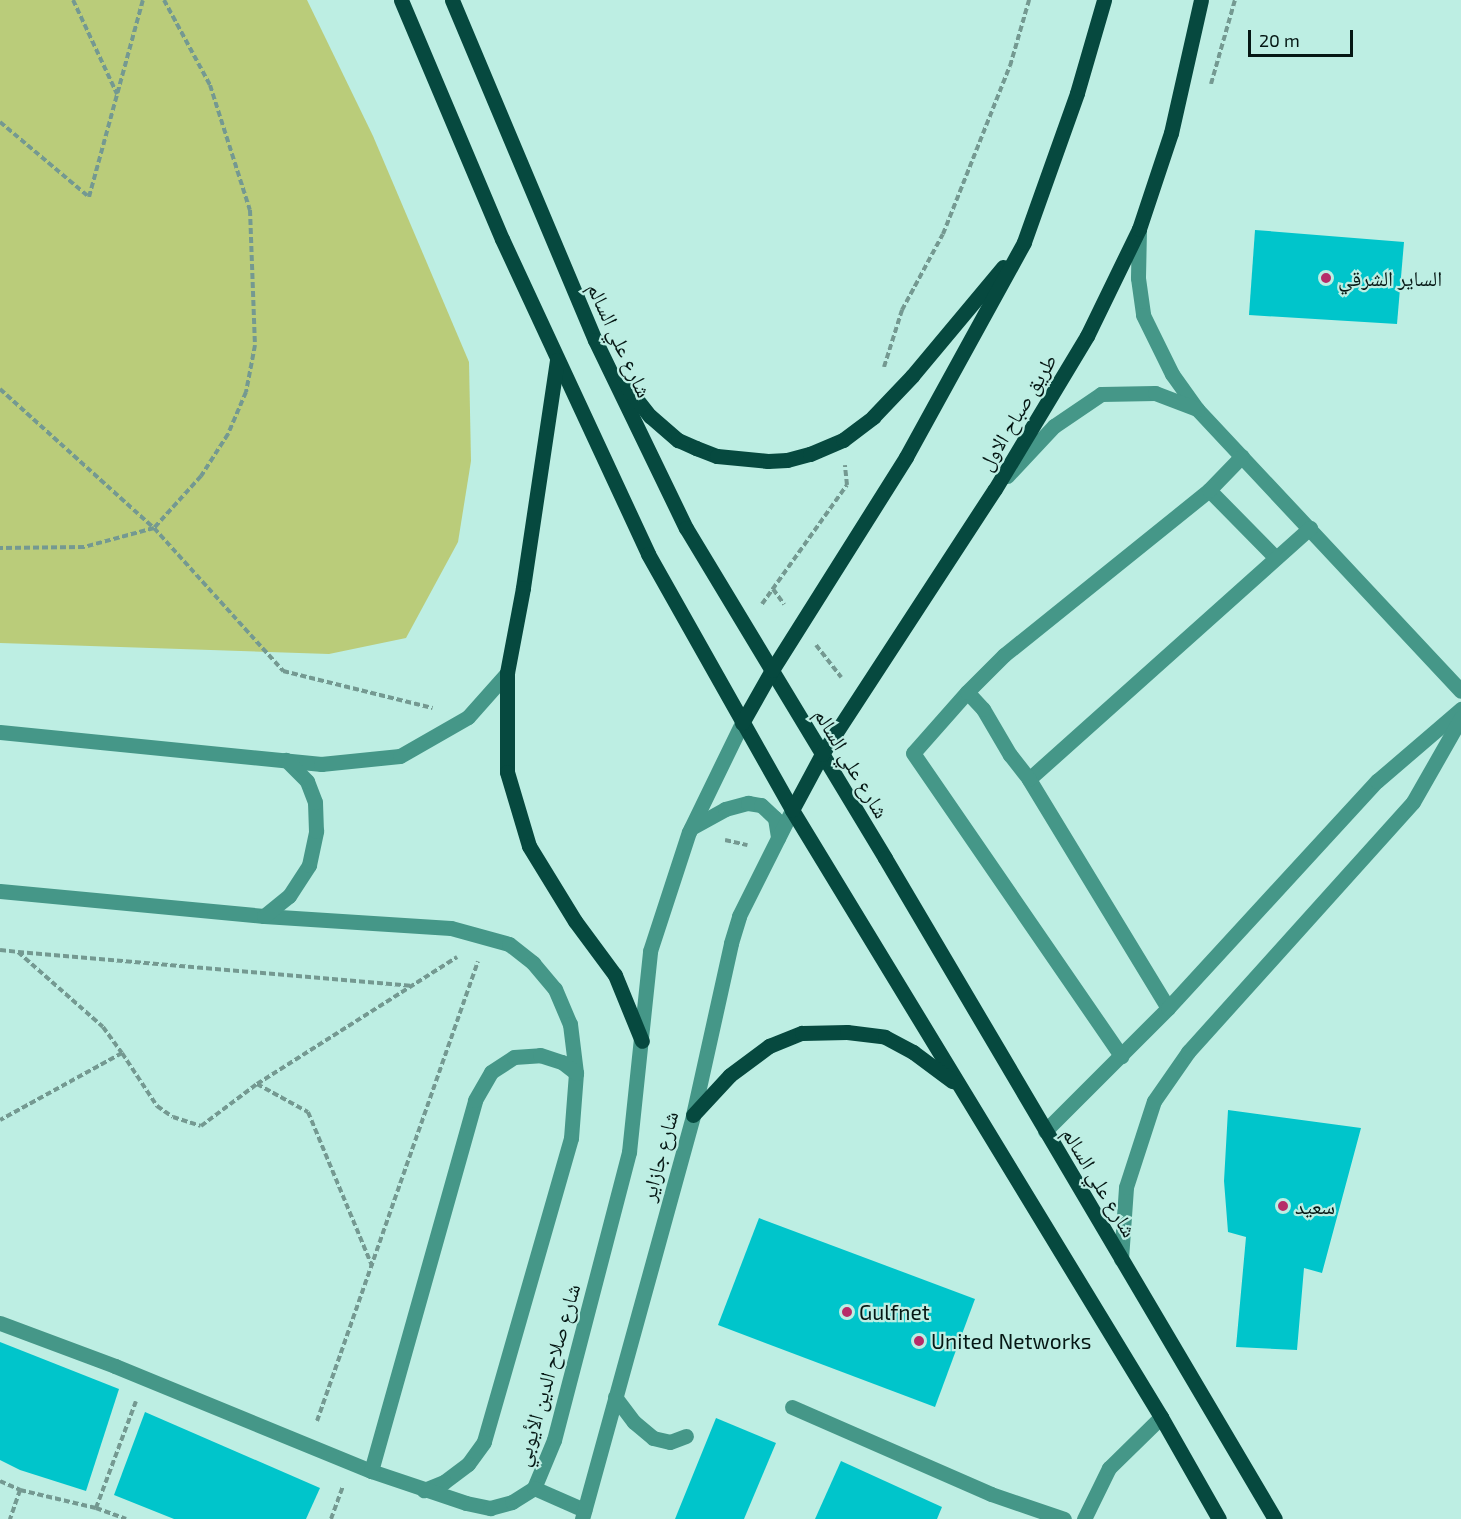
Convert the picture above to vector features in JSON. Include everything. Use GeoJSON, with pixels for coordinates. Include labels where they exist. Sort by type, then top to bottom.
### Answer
{"type":"FeatureCollection","features":[{"type":"Feature","properties":{"kind":"main road"},"geometry":{"type":"LineString","coordinates":[[401,0],[557,360],[648,554],[792,810],[1161,1417],[1219,1519]]}},
{"type":"Feature","properties":{"kind":"main road","name":"شارع علي السالم"},"geometry":{"type":"LineString","coordinates":[[452,0],[595,340],[686,528],[1275,1519]]}},
{"type":"Feature","properties":{"kind":"main road"},"geometry":{"type":"LineString","coordinates":[[742,723],[772,670],[906,457],[1024,242],[1077,93],[1104,0]]}},
{"type":"Feature","properties":{"kind":"main road","name":"طريق صباح الاول"},"geometry":{"type":"LineString","coordinates":[[792,810],[822,754],[995,489],[1087,336],[1139,229],[1171,133],[1201,0]]}},
{"type":"Feature","properties":{"kind":"main road"},"geometry":{"type":"LineString","coordinates":[[595,340],[637,403],[678,440],[717,456],[768,461],[787,460],[843,440],[873,417],[912,376],[1024,242]]}},
{"type":"Feature","properties":{"kind":"main road"},"geometry":{"type":"LineString","coordinates":[[557,360],[523,588],[507,673],[507,772],[529,846],[575,921],[615,975],[642,1041]]}},
{"type":"Feature","properties":{"kind":"main road"},"geometry":{"type":"LineString","coordinates":[[693,1115],[730,1075],[769,1046],[802,1033],[847,1032],[885,1037],[913,1052],[960,1087]]}},
{"type":"Feature","properties":{"kind":"street"},"geometry":{"type":"LineString","coordinates":[[1139,229],[1138,278],[1143,315],[1172,374],[1197,409],[1461,691]]}},
{"type":"Feature","properties":{"kind":"street"},"geometry":{"type":"LineString","coordinates":[[995,489],[1054,426],[1101,394],[1155,393],[1197,409]]}},
{"type":"Feature","properties":{"kind":"street"},"geometry":{"type":"LineString","coordinates":[[1121,1056],[913,753],[967,692],[1004,655],[1209,490],[1242,456]]}},
{"type":"Feature","properties":{"kind":"street"},"geometry":{"type":"LineString","coordinates":[[1209,490],[1276,558]]}},
{"type":"Feature","properties":{"kind":"street"},"geometry":{"type":"LineString","coordinates":[[1029,779],[1310,528]]}},
{"type":"Feature","properties":{"kind":"street"},"geometry":{"type":"LineString","coordinates":[[0,732],[321,764],[400,756],[468,717],[507,673]]}},
{"type":"Feature","properties":{"kind":"street"},"geometry":{"type":"LineString","coordinates":[[967,692],[983,709],[1010,755],[1029,779],[1168,1008]]}},
{"type":"Feature","properties":{"kind":"street"},"geometry":{"type":"LineString","coordinates":[[1045,1131],[1168,1008],[1377,781],[1461,709]]}},
{"type":"Feature","properties":{"kind":"street"},"geometry":{"type":"LineString","coordinates":[[1121,1259],[1126,1187],[1154,1101],[1188,1052],[1413,802],[1461,718]]}},
{"type":"Feature","properties":{"kind":"street","name":"شارع صلاح الدين الأيوبي"},"geometry":{"type":"LineString","coordinates":[[0,1323],[144,1378],[370,1472],[466,1503],[490,1508],[512,1502],[534,1488],[554,1440],[628,1152],[642,1041],[650,951],[690,828],[742,723]]}},
{"type":"Feature","properties":{"kind":"street"},"geometry":{"type":"LineString","coordinates":[[264,916],[289,896],[309,865],[316,831],[315,802],[307,781],[286,760]]}},
{"type":"Feature","properties":{"kind":"street"},"geometry":{"type":"LineString","coordinates":[[690,828],[725,809],[748,803],[761,805],[775,818],[778,838]]}},
{"type":"Feature","properties":{"kind":"street","name":"شارع جازاير"},"geometry":{"type":"LineString","coordinates":[[583,1514],[693,1115],[730,943],[739,916],[792,810]]}},
{"type":"Feature","properties":{"kind":"street"},"geometry":{"type":"LineString","coordinates":[[0,891],[264,916],[451,928],[509,944],[532,963],[555,989],[570,1024],[576,1073],[571,1138],[484,1442],[468,1464],[444,1482],[424,1490]]}},
{"type":"Feature","properties":{"kind":"street"},"geometry":{"type":"LineString","coordinates":[[370,1472],[475,1100],[491,1072],[514,1057],[540,1055],[562,1062],[576,1073]]}},
{"type":"Feature","properties":{"kind":"street"},"geometry":{"type":"LineString","coordinates":[[615,1396],[634,1422],[653,1438],[670,1443],[686,1436]]}},
{"type":"Feature","properties":{"kind":"street"},"geometry":{"type":"LineString","coordinates":[[792,1407],[992,1494],[1064,1519]]}},
{"type":"Feature","properties":{"kind":"street"},"geometry":{"type":"LineString","coordinates":[[1084,1519],[1109,1468],[1161,1417]]}},
{"type":"Feature","properties":{"kind":"street"},"geometry":{"type":"LineString","coordinates":[[534,1488],[583,1514]]}},
{"type":"Feature","properties":{"kind":"path"},"geometry":{"type":"LineString","coordinates":[[73,0],[117,94]]}},
{"type":"Feature","properties":{"kind":"path"},"geometry":{"type":"LineString","coordinates":[[0,122],[89,197],[143,0]]}},
{"type":"Feature","properties":{"kind":"path"},"geometry":{"type":"LineString","coordinates":[[0,548],[84,547],[154,528],[201,476],[228,435],[246,392],[255,345],[250,210],[210,85],[164,0]]}},
{"type":"Feature","properties":{"kind":"path"},"geometry":{"type":"LineString","coordinates":[[882,372],[902,310],[943,234],[1006,76],[1029,0]]}},
{"type":"Feature","properties":{"kind":"path"},"geometry":{"type":"LineString","coordinates":[[0,389],[154,528],[283,672],[468,717]]}},
{"type":"Feature","properties":{"kind":"path"},"geometry":{"type":"LineString","coordinates":[[746,627],[847,484]]}},
{"type":"Feature","properties":{"kind":"path"},"geometry":{"type":"LineString","coordinates":[[773,589],[858,699]]}},
{"type":"Feature","properties":{"kind":"path"},"geometry":{"type":"LineString","coordinates":[[18,952],[103,1027],[158,1106],[173,1117],[201,1126],[257,1084],[486,938]]}},
{"type":"Feature","properties":{"kind":"path"},"geometry":{"type":"LineString","coordinates":[[309,1446],[486,938]]}},
{"type":"Feature","properties":{"kind":"path"},"geometry":{"type":"LineString","coordinates":[[0,950],[411,986]]}},
{"type":"Feature","properties":{"kind":"path"},"geometry":{"type":"LineString","coordinates":[[0,1120],[122,1053]]}},
{"type":"Feature","properties":{"kind":"path"},"geometry":{"type":"LineString","coordinates":[[257,1084],[308,1112],[372,1266]]}},
{"type":"Feature","properties":{"kind":"path"},"geometry":{"type":"LineString","coordinates":[[96,1508],[144,1378]]}},
{"type":"Feature","properties":{"kind":"path"},"geometry":{"type":"LineString","coordinates":[[331,1519],[351,1463]]}},
{"type":"Feature","properties":{"kind":"path"},"geometry":{"type":"LineString","coordinates":[[0,1481],[20,1490],[96,1508],[126,1519]]}},
{"type":"Feature","properties":{"kind":"path"},"geometry":{"type":"LineString","coordinates":[[10,1519],[20,1490]]}},
{"type":"Feature","properties":{"kind":"green space"},"geometry":{"type":"Polygon","coordinates":[[[0,0],[307,0],[373,136],[469,362],[471,461],[458,542],[406,638],[329,654],[0,643],[0,0]]]}},
{"type":"Feature","properties":{"kind":"building","name":"الساير الشرقي"},"geometry":{"type":"Polygon","coordinates":[[[1255,230],[1404,242],[1397,324],[1249,315],[1255,230]]]}},
{"type":"Feature","properties":{"kind":"building","name":"سعيد"},"geometry":{"type":"Polygon","coordinates":[[[1228,1110],[1361,1128],[1322,1273],[1304,1268],[1297,1350],[1236,1347],[1246,1237],[1228,1232],[1224,1181],[1228,1110]]]}},
{"type":"Feature","properties":{"kind":"building","name":"Gulfnet"},"geometry":{"type":"Polygon","coordinates":[[[759,1218],[975,1299],[935,1407],[718,1325],[759,1218]]]}},
{"type":"Feature","properties":{"kind":"building"},"geometry":{"type":"Polygon","coordinates":[[[0,1342],[119,1389],[86,1491],[20,1470],[0,1460],[0,1342]]]}},
{"type":"Feature","properties":{"kind":"building"},"geometry":{"type":"Polygon","coordinates":[[[145,1412],[320,1488],[306,1519],[174,1519],[114,1495],[145,1412]]]}},
{"type":"Feature","properties":{"kind":"building"},"geometry":{"type":"Polygon","coordinates":[[[716,1418],[776,1443],[744,1519],[675,1519],[716,1418]]]}},
{"type":"Feature","properties":{"kind":"building"},"geometry":{"type":"Polygon","coordinates":[[[841,1461],[942,1507],[937,1519],[815,1519],[841,1461]]]}},
{"type":"Feature","properties":{"kind":"place","name":"الساير الشرقي"},"geometry":{"type":"Point","coordinates":[1326,278]}},
{"type":"Feature","properties":{"kind":"place","name":"سعيد"},"geometry":{"type":"Point","coordinates":[1283,1206]}},
{"type":"Feature","properties":{"kind":"place","name":"Gulfnet"},"geometry":{"type":"Point","coordinates":[847,1312]}},
{"type":"Feature","properties":{"kind":"place","name":"United Networks"},"geometry":{"type":"Point","coordinates":[919,1341]}}]}
